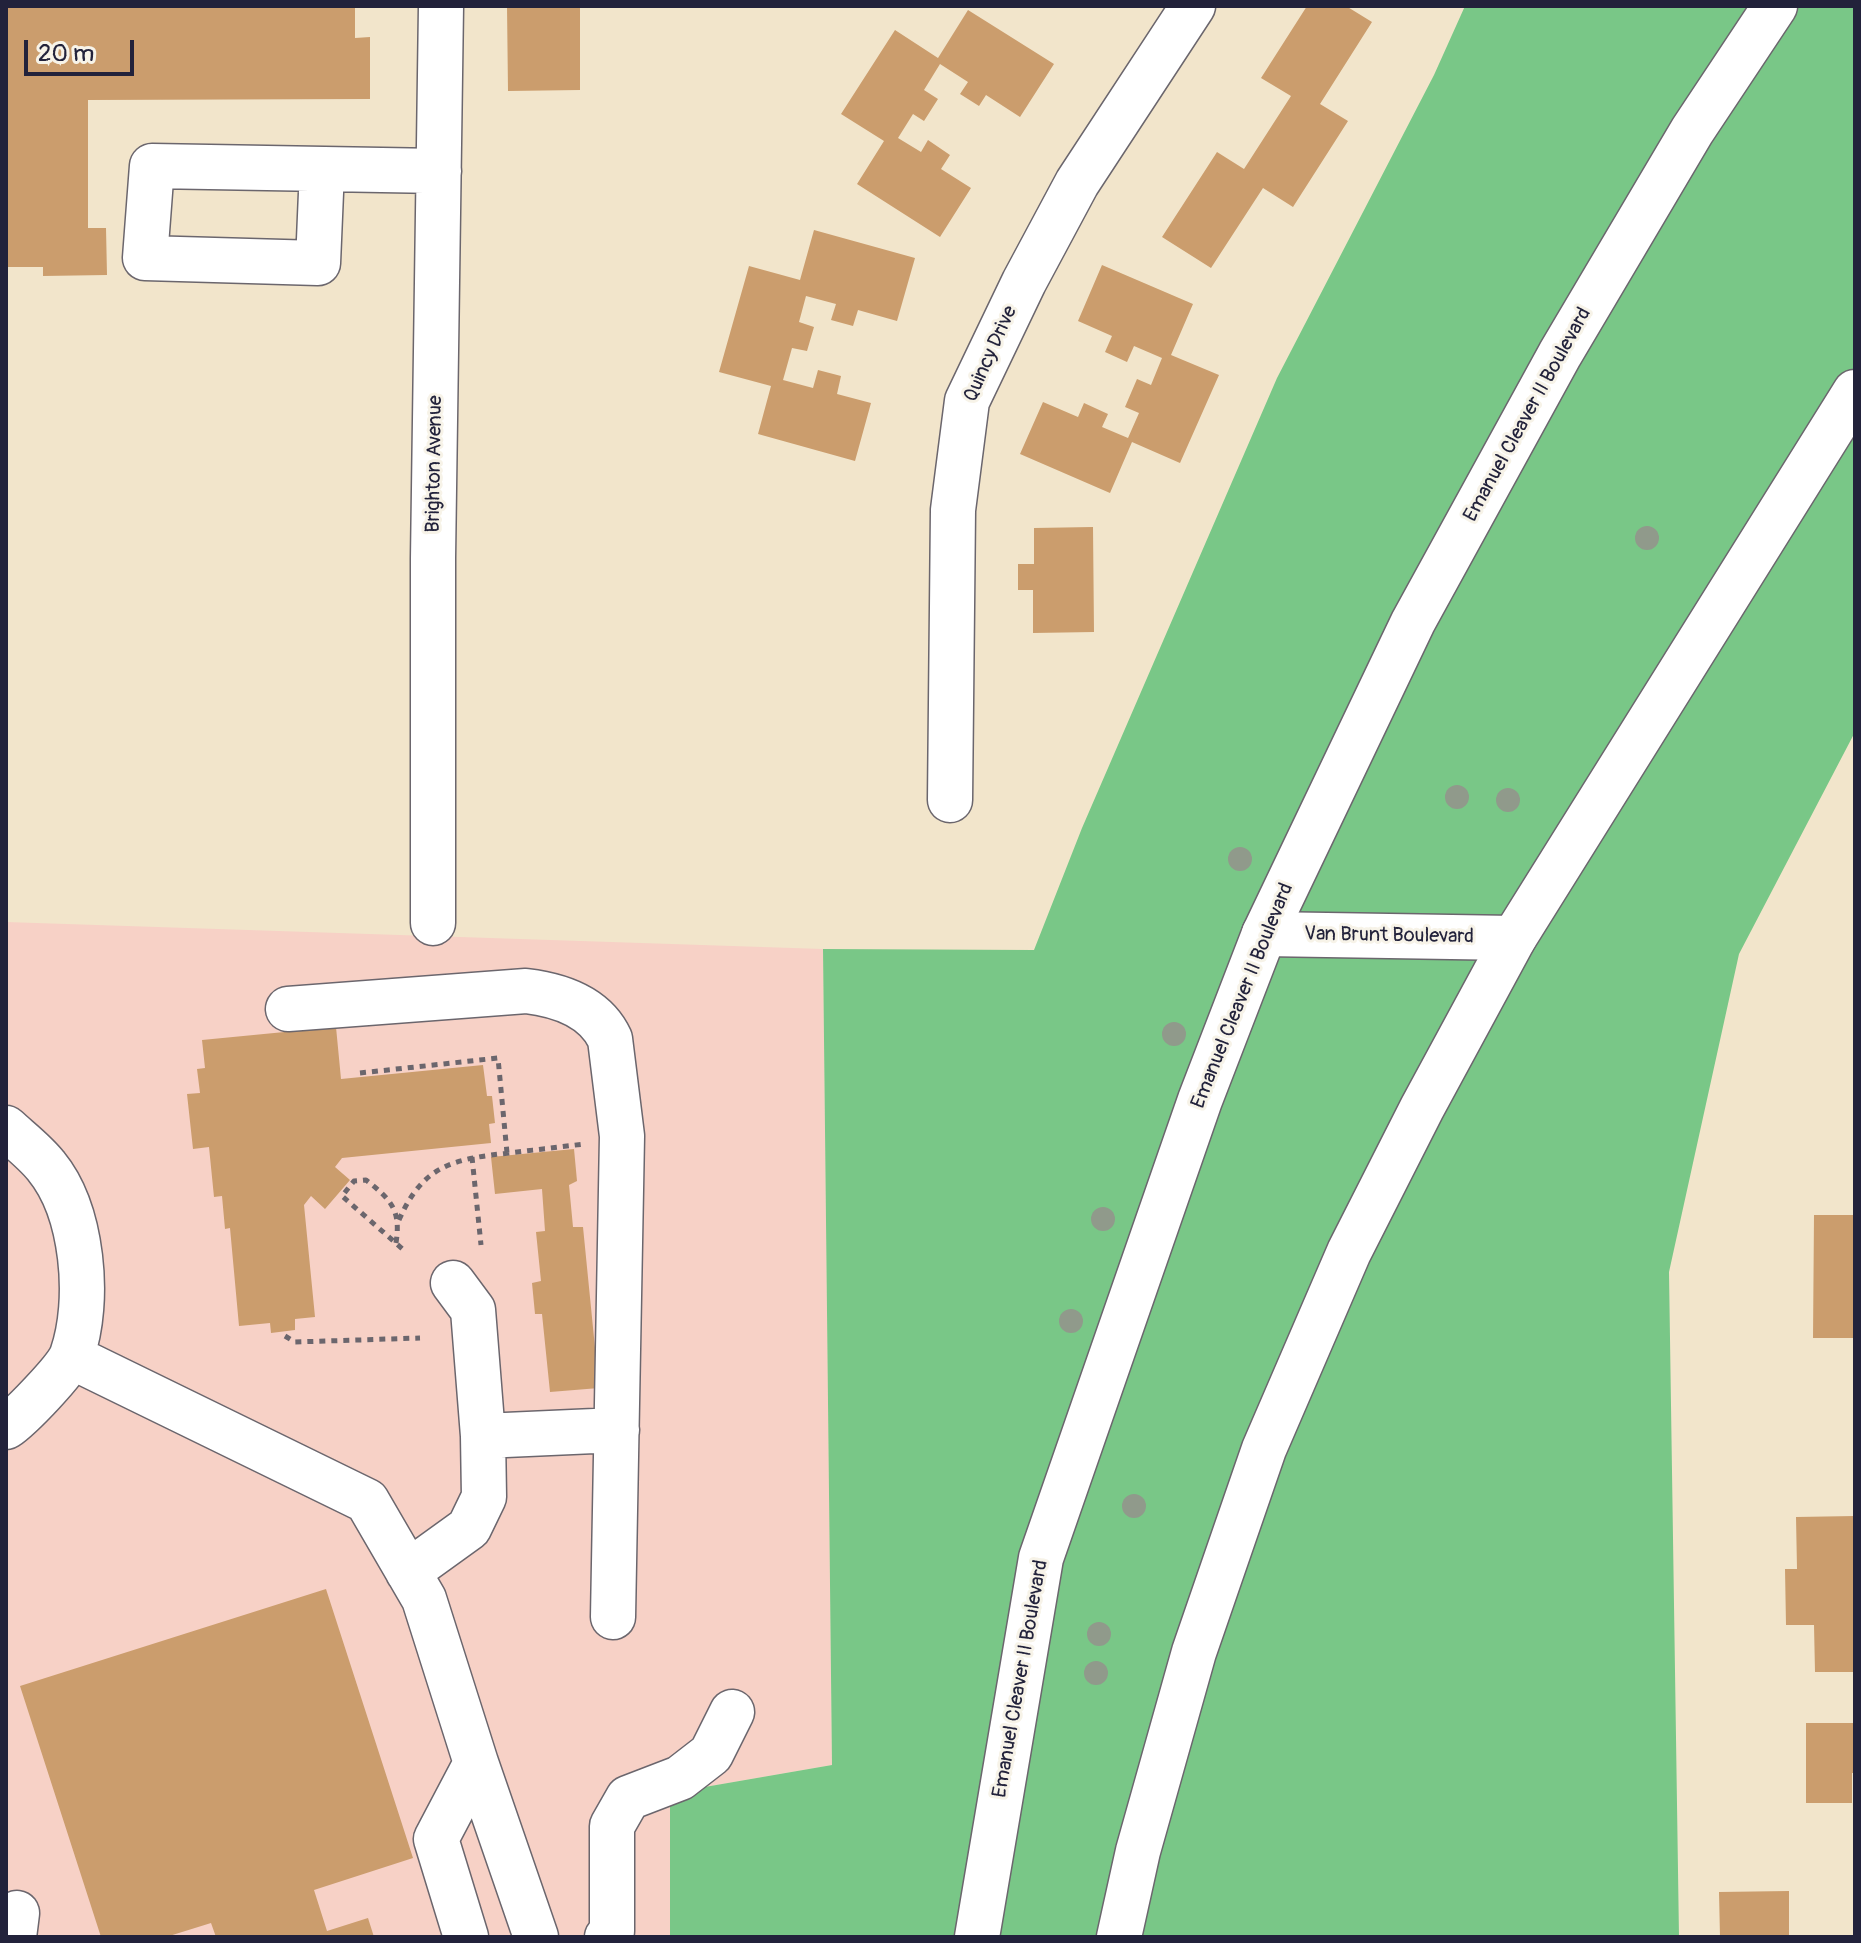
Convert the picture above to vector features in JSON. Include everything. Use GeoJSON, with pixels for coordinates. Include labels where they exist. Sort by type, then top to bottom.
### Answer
{"type":"FeatureCollection","features":[{"type":"Feature","properties":{"kind":"main road","name":"Brighton Avenue"},"geometry":{"type":"LineString","coordinates":[[433,923],[433,558],[441,6]]}},
{"type":"Feature","properties":{"kind":"main road","name":"Quincy Drive"},"geometry":{"type":"LineString","coordinates":[[950,800],[953,510],[967,401],[1024,282],[1077,183],[1193,6]]}},
{"type":"Feature","properties":{"kind":"main road","name":"Emanuel Cleaver II Boulevard"},"geometry":{"type":"LineString","coordinates":[[977,1937],[1041,1558],[1200,1100],[1264,934],[1413,622],[1545,381],[1692,131],[1775,6]]}},
{"type":"Feature","properties":{"kind":"main road"},"geometry":{"type":"LineString","coordinates":[[322,169],[439,171]]}},
{"type":"Feature","properties":{"kind":"main road"},"geometry":{"type":"LineString","coordinates":[[1119,1937],[1138,1851],[1194,1652],[1264,1449],[1349,1252],[1514,938],[1855,392]]}},
{"type":"Feature","properties":{"kind":"main road","name":"Van Brunt Boulevard"},"geometry":{"type":"LineString","coordinates":[[1264,934],[1514,938]]}},
{"type":"Feature","properties":{"kind":"main road"},"geometry":{"type":"LineString","coordinates":[[288,1009],[526,991],[557,995],[603,1025],[610,1039],[622,1136],[613,1617]]}},
{"type":"Feature","properties":{"kind":"main road"},"geometry":{"type":"LineString","coordinates":[[6,1128],[46,1165],[64,1195],[75,1224],[81,1286],[72,1357],[41,1394],[6,1427]]}},
{"type":"Feature","properties":{"kind":"main road"},"geometry":{"type":"LineString","coordinates":[[408,1572],[461,1536],[478,1513],[484,1497],[483,1436],[473,1310],[453,1283]]}},
{"type":"Feature","properties":{"kind":"main road"},"geometry":{"type":"LineString","coordinates":[[72,1357],[367,1501],[424,1599],[536,1937]]}},
{"type":"Feature","properties":{"kind":"main road"},"geometry":{"type":"LineString","coordinates":[[483,1436],[617,1430]]}},
{"type":"Feature","properties":{"kind":"main road"},"geometry":{"type":"LineString","coordinates":[[607,1937],[612,1931],[612,1826],[628,1798],[680,1778],[711,1754],[732,1712]]}},
{"type":"Feature","properties":{"kind":"main road"},"geometry":{"type":"LineString","coordinates":[[466,1937],[436,1839],[476,1763]]}},
{"type":"Feature","properties":{"kind":"path"},"geometry":{"type":"LineString","coordinates":[[360,1073],[498,1058],[507,1153]]}},
{"type":"Feature","properties":{"kind":"path"},"geometry":{"type":"LineString","coordinates":[[396,1243],[399,1220],[408,1200],[431,1174],[445,1164],[472,1157],[592,1143]]}},
{"type":"Feature","properties":{"kind":"path"},"geometry":{"type":"LineString","coordinates":[[472,1157],[481,1245]]}},
{"type":"Feature","properties":{"kind":"path"},"geometry":{"type":"LineString","coordinates":[[399,1220],[387,1200],[366,1180],[354,1181],[342,1196],[406,1252]]}},
{"type":"Feature","properties":{"kind":"path"},"geometry":{"type":"LineString","coordinates":[[285,1336],[295,1342],[420,1338]]}},
{"type":"Feature","properties":{"kind":"shaded area"},"geometry":{"type":"Polygon","coordinates":[[[6,922],[823,949],[832,1765],[670,1793],[670,1937],[6,1937],[6,922]]]}},
{"type":"Feature","properties":{"kind":"green space"},"geometry":{"type":"Polygon","coordinates":[[[1465,6],[1855,6],[1855,732],[1739,954],[1669,1272],[1679,1937],[670,1937],[670,1793],[832,1765],[823,949],[1034,950],[1082,828],[1277,378],[1434,75],[1465,6]]]}},
{"type":"Feature","properties":{"kind":"building"},"geometry":{"type":"Polygon","coordinates":[[[6,6],[355,6],[355,38],[370,37],[370,99],[88,100],[88,228],[106,228],[107,275],[43,276],[43,267],[6,267],[6,6]]]}},
{"type":"Feature","properties":{"kind":"building"},"geometry":{"type":"Polygon","coordinates":[[[507,6],[580,6],[580,90],[508,91],[507,6]]]}},
{"type":"Feature","properties":{"kind":"building"},"geometry":{"type":"Polygon","coordinates":[[[1307,6],[1346,6],[1372,22],[1320,104],[1348,121],[1293,207],[1263,188],[1211,268],[1162,237],[1217,152],[1244,169],[1291,96],[1261,78],[1307,6]]]}},
{"type":"Feature","properties":{"kind":"building"},"geometry":{"type":"Polygon","coordinates":[[[968,10],[1054,64],[1020,117],[986,95],[979,106],[960,94],[968,82],[940,64],[924,90],[938,99],[924,121],[913,114],[898,138],[921,152],[928,140],[950,155],[941,169],[971,188],[940,237],[857,184],[884,141],[841,114],[895,30],[938,58],[968,10]]]}},
{"type":"Feature","properties":{"kind":"building"},"geometry":{"type":"Polygon","coordinates":[[[814,230],[915,258],[897,321],[858,310],[853,326],[831,320],[836,304],[806,296],[799,322],[814,327],[807,351],[792,348],[783,380],[813,388],[818,370],[841,376],[837,394],[871,403],[855,461],[758,434],[771,386],[719,372],[749,266],[800,280],[814,230]]]}},
{"type":"Feature","properties":{"kind":"building"},"geometry":{"type":"Polygon","coordinates":[[[1102,265],[1193,304],[1171,355],[1219,375],[1180,463],[1132,442],[1110,493],[1020,454],[1043,402],[1078,417],[1084,403],[1108,414],[1102,427],[1128,438],[1139,413],[1125,407],[1137,379],[1151,385],[1162,358],[1134,346],[1127,362],[1105,352],[1112,336],[1078,321],[1102,265]]]}},
{"type":"Feature","properties":{"kind":"building"},"geometry":{"type":"Polygon","coordinates":[[[1093,527],[1094,632],[1033,633],[1033,590],[1018,590],[1018,564],[1034,564],[1034,528],[1093,527]]]}},
{"type":"Feature","properties":{"kind":"building"},"geometry":{"type":"Polygon","coordinates":[[[336,1027],[341,1079],[483,1065],[487,1096],[492,1096],[495,1123],[489,1124],[491,1143],[342,1158],[335,1167],[350,1180],[325,1209],[311,1196],[304,1205],[315,1317],[295,1319],[295,1330],[271,1333],[270,1323],[239,1326],[230,1228],[225,1229],[222,1196],[214,1197],[209,1147],[193,1149],[187,1094],[200,1093],[197,1069],[205,1068],[202,1040],[336,1027]]]}},
{"type":"Feature","properties":{"kind":"building"},"geometry":{"type":"Polygon","coordinates":[[[574,1149],[577,1181],[569,1185],[573,1227],[583,1227],[599,1388],[550,1392],[542,1314],[535,1314],[532,1283],[541,1281],[536,1232],[545,1231],[542,1189],[495,1194],[491,1157],[574,1149]]]}},
{"type":"Feature","properties":{"kind":"building"},"geometry":{"type":"Polygon","coordinates":[[[1814,1215],[1855,1215],[1855,1338],[1813,1338],[1814,1215]]]}},
{"type":"Feature","properties":{"kind":"building"},"geometry":{"type":"Polygon","coordinates":[[[1855,1516],[1855,1672],[1815,1672],[1814,1625],[1786,1625],[1785,1569],[1797,1569],[1796,1517],[1855,1516]]]}},
{"type":"Feature","properties":{"kind":"building"},"geometry":{"type":"Polygon","coordinates":[[[326,1589],[413,1858],[314,1890],[327,1931],[368,1918],[374,1937],[216,1937],[211,1923],[166,1937],[101,1937],[20,1686],[326,1589]]]}},
{"type":"Feature","properties":{"kind":"building"},"geometry":{"type":"Polygon","coordinates":[[[1806,1723],[1853,1723],[1855,1773],[1852,1773],[1852,1803],[1806,1803],[1806,1723]]]}},
{"type":"Feature","properties":{"kind":"building"},"geometry":{"type":"Polygon","coordinates":[[[1789,1891],[1789,1937],[1720,1937],[1719,1892],[1789,1891]]]}}]}
